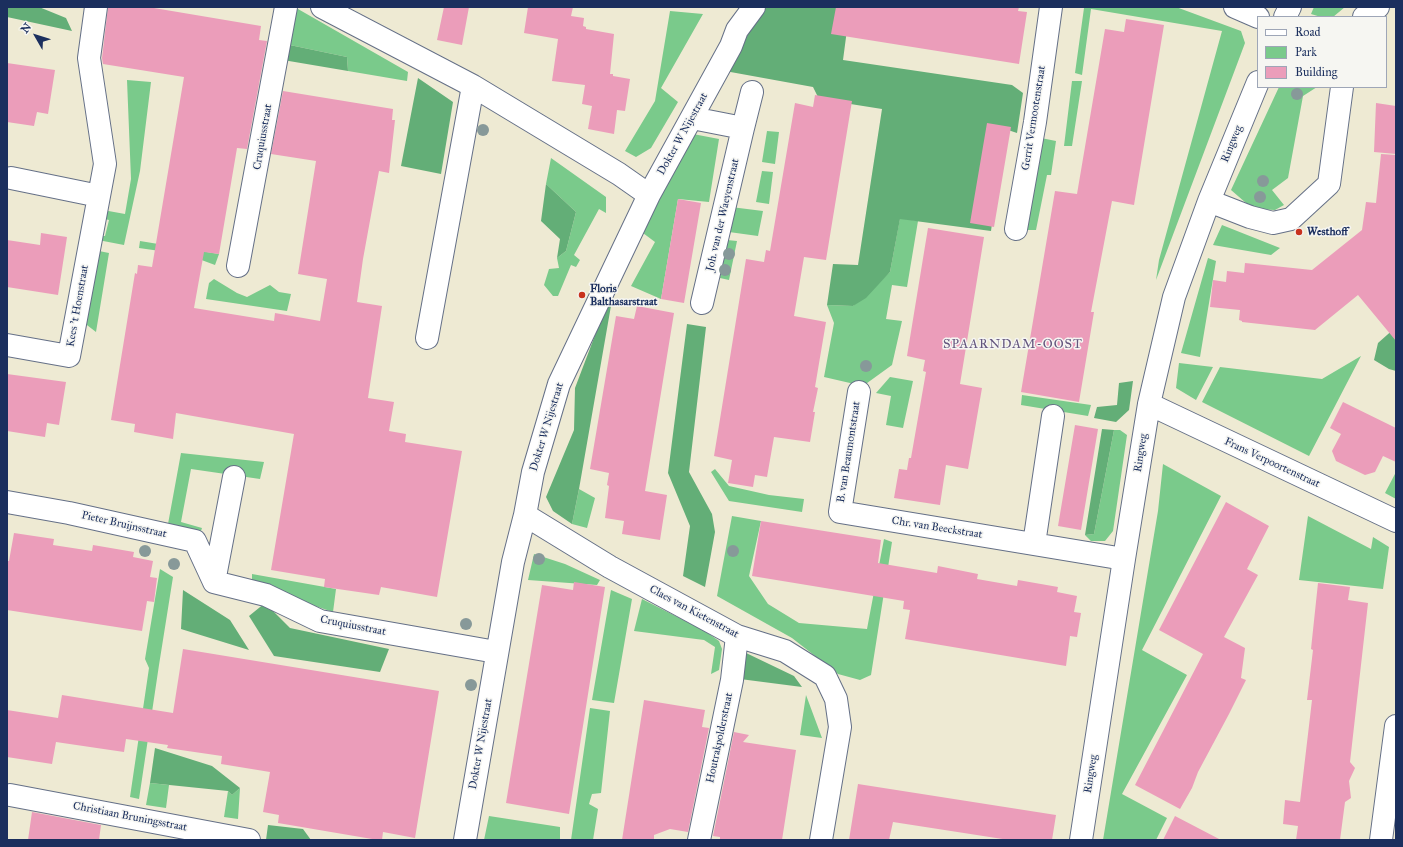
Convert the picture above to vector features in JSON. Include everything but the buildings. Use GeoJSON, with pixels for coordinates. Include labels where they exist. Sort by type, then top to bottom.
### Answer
{"type":"FeatureCollection","features":[{"type":"Feature","properties":{"kind":"street","name":"Kees 't Hoenstraat"},"geometry":{"type":"LineString","coordinates":[[7,345],[69,356],[105,164],[89,58],[96,7]]}},
{"type":"Feature","properties":{"kind":"street","name":"Cruquiusstraat"},"geometry":{"type":"LineString","coordinates":[[238,266],[286,7]]}},
{"type":"Feature","properties":{"kind":"street"},"geometry":{"type":"LineString","coordinates":[[322,7],[473,86],[619,174],[649,195]]}},
{"type":"Feature","properties":{"kind":"street","name":"Dokter W Nijestraat"},"geometry":{"type":"LineString","coordinates":[[465,840],[496,652],[513,562],[533,472],[558,384],[649,195],[731,46],[737,30],[754,7]]}},
{"type":"Feature","properties":{"kind":"street","name":"Gerrit Vermootenstraat"},"geometry":{"type":"LineString","coordinates":[[1016,229],[1035,122],[1051,7]]}},
{"type":"Feature","properties":{"kind":"street"},"geometry":{"type":"LineString","coordinates":[[1235,7],[1257,17]]}},
{"type":"Feature","properties":{"kind":"street"},"geometry":{"type":"LineString","coordinates":[[1286,16],[1290,7]]}},
{"type":"Feature","properties":{"kind":"street"},"geometry":{"type":"LineString","coordinates":[[1365,16],[1378,7]]}},
{"type":"Feature","properties":{"kind":"street","name":"Ringweg"},"geometry":{"type":"LineString","coordinates":[[1081,840],[1149,404],[1174,297],[1209,201],[1257,84]]}},
{"type":"Feature","properties":{"kind":"street"},"geometry":{"type":"LineString","coordinates":[[427,338],[473,86]]}},
{"type":"Feature","properties":{"kind":"street"},"geometry":{"type":"LineString","coordinates":[[1209,201],[1250,217],[1273,223],[1291,219],[1329,184],[1342,88]]}},
{"type":"Feature","properties":{"kind":"street","name":"Joh. van der Waeyenstraat"},"geometry":{"type":"LineString","coordinates":[[702,303],[752,92]]}},
{"type":"Feature","properties":{"kind":"street"},"geometry":{"type":"LineString","coordinates":[[692,118],[743,128]]}},
{"type":"Feature","properties":{"kind":"street"},"geometry":{"type":"LineString","coordinates":[[11,178],[98,196]]}},
{"type":"Feature","properties":{"kind":"street","name":"B. van Beaumontstraat"},"geometry":{"type":"LineString","coordinates":[[840,512],[858,392]]}},
{"type":"Feature","properties":{"kind":"street","name":"Frans Verpoortenstraat"},"geometry":{"type":"LineString","coordinates":[[1149,404],[1396,521]]}},
{"type":"Feature","properties":{"kind":"street"},"geometry":{"type":"LineString","coordinates":[[1034,544],[1053,416]]}},
{"type":"Feature","properties":{"kind":"street"},"geometry":{"type":"LineString","coordinates":[[214,582],[234,476]]}},
{"type":"Feature","properties":{"kind":"street","name":"Pieter Bruijnsstraat"},"geometry":{"type":"LineString","coordinates":[[7,502],[69,513],[195,541],[214,582]]}},
{"type":"Feature","properties":{"kind":"street","name":"Chr. van Beeckstraat"},"geometry":{"type":"LineString","coordinates":[[840,512],[1124,559]]}},
{"type":"Feature","properties":{"kind":"street","name":"Claes van Kietenstraat"},"geometry":{"type":"LineString","coordinates":[[524,515],[610,567],[737,636],[785,650],[825,676],[836,699],[840,727],[822,840]]}},
{"type":"Feature","properties":{"kind":"street","name":"Cruquiusstraat"},"geometry":{"type":"LineString","coordinates":[[214,582],[266,595],[320,621],[496,652]]}},
{"type":"Feature","properties":{"kind":"street","name":"Houtrakpolderstraat"},"geometry":{"type":"LineString","coordinates":[[699,840],[732,680],[737,636]]}},
{"type":"Feature","properties":{"kind":"street"},"geometry":{"type":"LineString","coordinates":[[1382,840],[1396,726]]}},
{"type":"Feature","properties":{"kind":"street","name":"Christiaan Bruningsstraat"},"geometry":{"type":"LineString","coordinates":[[10,795],[249,840]]}},
{"type":"Feature","properties":{"kind":"green space"},"geometry":{"type":"Polygon","coordinates":[[[7,7],[39,7],[66,18],[72,31],[7,17],[7,7]]]}},
{"type":"Feature","properties":{"kind":"green space"},"geometry":{"type":"Polygon","coordinates":[[[765,7],[850,7],[843,60],[1012,85],[1023,93],[1017,133],[1005,129],[991,231],[900,219],[890,272],[866,298],[853,306],[827,305],[833,264],[858,265],[882,109],[819,99],[813,87],[725,71],[765,7]]]}},
{"type":"Feature","properties":{"kind":"green space"},"geometry":{"type":"Polygon","coordinates":[[[1083,7],[1176,7],[1241,31],[1245,43],[1156,280],[1159,260],[1222,31],[1091,9],[1082,75],[1075,73],[1083,7]]]}},
{"type":"Feature","properties":{"kind":"green space"},"geometry":{"type":"Polygon","coordinates":[[[1314,7],[1345,7],[1334,16],[1318,16],[1311,14],[1314,7]]]}},
{"type":"Feature","properties":{"kind":"green space"},"geometry":{"type":"Polygon","coordinates":[[[298,9],[408,72],[407,81],[348,71],[347,57],[285,44],[291,14],[298,9]]]}},
{"type":"Feature","properties":{"kind":"green space"},"geometry":{"type":"Polygon","coordinates":[[[670,11],[703,14],[661,88],[678,102],[651,148],[636,157],[625,151],[655,101],[670,11]]]}},
{"type":"Feature","properties":{"kind":"green space"},"geometry":{"type":"Polygon","coordinates":[[[285,44],[347,57],[348,71],[283,60],[285,44]]]}},
{"type":"Feature","properties":{"kind":"green space"},"geometry":{"type":"Polygon","coordinates":[[[418,78],[453,102],[441,174],[401,166],[418,78]]]}},
{"type":"Feature","properties":{"kind":"green space"},"geometry":{"type":"Polygon","coordinates":[[[127,80],[151,82],[140,171],[124,245],[98,240],[98,236],[105,236],[109,220],[101,218],[103,210],[125,214],[131,179],[127,80]]]}},
{"type":"Feature","properties":{"kind":"green space"},"geometry":{"type":"Polygon","coordinates":[[[1072,81],[1082,81],[1072,146],[1064,146],[1072,81]]]}},
{"type":"Feature","properties":{"kind":"green space"},"geometry":{"type":"Polygon","coordinates":[[[1279,88],[1315,88],[1303,96],[1288,178],[1272,190],[1284,205],[1275,210],[1253,209],[1231,190],[1279,88]]]}},
{"type":"Feature","properties":{"kind":"green space"},"geometry":{"type":"Polygon","coordinates":[[[767,131],[779,132],[775,164],[762,162],[767,131]]]}},
{"type":"Feature","properties":{"kind":"green space"},"geometry":{"type":"Polygon","coordinates":[[[693,134],[719,139],[709,202],[678,199],[661,299],[631,286],[655,242],[639,230],[693,134]]]}},
{"type":"Feature","properties":{"kind":"green space"},"geometry":{"type":"Polygon","coordinates":[[[1041,138],[1056,141],[1051,175],[1047,175],[1036,230],[1027,230],[1041,138]]]}},
{"type":"Feature","properties":{"kind":"green space"},"geometry":{"type":"Polygon","coordinates":[[[551,158],[606,197],[606,213],[599,209],[574,255],[580,260],[576,267],[571,265],[558,296],[553,296],[544,285],[549,269],[559,268],[557,258],[566,251],[576,212],[546,184],[551,158]]]}},
{"type":"Feature","properties":{"kind":"green space"},"geometry":{"type":"Polygon","coordinates":[[[762,171],[773,172],[769,204],[756,202],[762,171]]]}},
{"type":"Feature","properties":{"kind":"green space"},"geometry":{"type":"Polygon","coordinates":[[[546,184],[576,212],[566,251],[557,258],[560,239],[541,221],[546,184]]]}},
{"type":"Feature","properties":{"kind":"green space"},"geometry":{"type":"Polygon","coordinates":[[[731,207],[763,211],[758,236],[729,232],[731,207]]]}},
{"type":"Feature","properties":{"kind":"green space"},"geometry":{"type":"Polygon","coordinates":[[[900,218],[918,221],[907,287],[892,285],[886,319],[902,321],[892,365],[863,386],[824,377],[834,323],[827,305],[853,306],[890,272],[900,218]]]}},
{"type":"Feature","properties":{"kind":"green space"},"geometry":{"type":"Polygon","coordinates":[[[1222,225],[1280,248],[1271,255],[1213,245],[1222,225]]]}},
{"type":"Feature","properties":{"kind":"green space"},"geometry":{"type":"Polygon","coordinates":[[[727,240],[737,241],[729,280],[720,278],[727,240]]]}},
{"type":"Feature","properties":{"kind":"green space"},"geometry":{"type":"Polygon","coordinates":[[[140,241],[219,254],[215,265],[188,255],[139,248],[140,241]]]}},
{"type":"Feature","properties":{"kind":"green space"},"geometry":{"type":"Polygon","coordinates":[[[94,250],[109,253],[96,332],[83,322],[94,250]]]}},
{"type":"Feature","properties":{"kind":"green space"},"geometry":{"type":"Polygon","coordinates":[[[1208,258],[1216,261],[1200,357],[1181,353],[1208,258]]]}},
{"type":"Feature","properties":{"kind":"green space"},"geometry":{"type":"Polygon","coordinates":[[[214,279],[237,293],[247,297],[270,285],[279,292],[291,294],[287,311],[206,299],[209,283],[214,279]]]}},
{"type":"Feature","properties":{"kind":"green space"},"geometry":{"type":"Polygon","coordinates":[[[612,300],[572,524],[553,511],[546,497],[574,430],[575,388],[597,330],[612,300]]]}},
{"type":"Feature","properties":{"kind":"green space"},"geometry":{"type":"Polygon","coordinates":[[[687,324],[706,327],[689,472],[712,514],[715,532],[705,587],[683,576],[690,526],[668,473],[687,324]]]}},
{"type":"Feature","properties":{"kind":"green space"},"geometry":{"type":"Polygon","coordinates":[[[1396,327],[1396,371],[1389,369],[1374,360],[1378,343],[1396,327]]]}},
{"type":"Feature","properties":{"kind":"green space"},"geometry":{"type":"Polygon","coordinates":[[[1361,356],[1309,456],[1202,402],[1220,367],[1322,379],[1361,356]]]}},
{"type":"Feature","properties":{"kind":"green space"},"geometry":{"type":"Polygon","coordinates":[[[1179,363],[1213,367],[1196,400],[1176,388],[1179,363]]]}},
{"type":"Feature","properties":{"kind":"green space"},"geometry":{"type":"Polygon","coordinates":[[[890,377],[913,381],[903,428],[886,425],[891,396],[876,393],[890,377]]]}},
{"type":"Feature","properties":{"kind":"green space"},"geometry":{"type":"Polygon","coordinates":[[[1133,381],[1129,410],[1116,422],[1094,418],[1097,407],[1117,405],[1119,383],[1133,381]]]}},
{"type":"Feature","properties":{"kind":"green space"},"geometry":{"type":"Polygon","coordinates":[[[1022,395],[1091,405],[1088,416],[1021,405],[1022,395]]]}},
{"type":"Feature","properties":{"kind":"green space"},"geometry":{"type":"Polygon","coordinates":[[[1102,429],[1114,430],[1094,534],[1085,535],[1102,429]]]}},
{"type":"Feature","properties":{"kind":"green space"},"geometry":{"type":"Polygon","coordinates":[[[1114,430],[1120,430],[1127,435],[1113,531],[1105,541],[1091,541],[1085,535],[1094,534],[1114,430]]]}},
{"type":"Feature","properties":{"kind":"green space"},"geometry":{"type":"Polygon","coordinates":[[[181,453],[264,462],[260,479],[191,469],[181,522],[202,528],[199,537],[168,524],[181,453]]]}},
{"type":"Feature","properties":{"kind":"green space"},"geometry":{"type":"Polygon","coordinates":[[[1163,464],[1221,496],[1142,650],[1187,675],[1122,794],[1167,818],[1156,840],[1103,840],[1158,511],[1163,464]]]}},
{"type":"Feature","properties":{"kind":"green space"},"geometry":{"type":"Polygon","coordinates":[[[715,469],[729,486],[769,495],[804,499],[802,512],[729,501],[711,472],[715,469]]]}},
{"type":"Feature","properties":{"kind":"green space"},"geometry":{"type":"Polygon","coordinates":[[[1396,472],[1396,499],[1385,493],[1396,472]]]}},
{"type":"Feature","properties":{"kind":"green space"},"geometry":{"type":"Polygon","coordinates":[[[579,489],[595,498],[587,528],[572,524],[579,489]]]}},
{"type":"Feature","properties":{"kind":"green space"},"geometry":{"type":"Polygon","coordinates":[[[732,516],[761,521],[749,576],[768,604],[799,623],[867,629],[884,539],[892,542],[871,675],[860,680],[838,674],[792,638],[717,596],[732,516]]]}},
{"type":"Feature","properties":{"kind":"green space"},"geometry":{"type":"Polygon","coordinates":[[[1308,516],[1371,549],[1373,537],[1389,547],[1383,589],[1299,580],[1308,516]]]}},
{"type":"Feature","properties":{"kind":"green space"},"geometry":{"type":"Polygon","coordinates":[[[534,554],[565,564],[600,580],[597,585],[528,580],[534,554]]]}},
{"type":"Feature","properties":{"kind":"green space"},"geometry":{"type":"Polygon","coordinates":[[[160,569],[173,577],[139,799],[130,797],[149,668],[145,659],[160,569]]]}},
{"type":"Feature","properties":{"kind":"green space"},"geometry":{"type":"Polygon","coordinates":[[[252,574],[336,589],[333,612],[300,601],[271,586],[252,580],[252,574]]]}},
{"type":"Feature","properties":{"kind":"green space"},"geometry":{"type":"Polygon","coordinates":[[[183,590],[230,620],[249,650],[181,629],[183,590]]]}},
{"type":"Feature","properties":{"kind":"green space"},"geometry":{"type":"Polygon","coordinates":[[[611,590],[632,599],[614,703],[592,700],[611,590]]]}},
{"type":"Feature","properties":{"kind":"green space"},"geometry":{"type":"Polygon","coordinates":[[[642,599],[705,631],[719,641],[722,649],[719,670],[711,674],[715,647],[704,640],[634,631],[642,599]]]}},
{"type":"Feature","properties":{"kind":"green space"},"geometry":{"type":"Polygon","coordinates":[[[265,603],[290,628],[389,649],[380,672],[274,656],[249,616],[265,603]]]}},
{"type":"Feature","properties":{"kind":"green space"},"geometry":{"type":"Polygon","coordinates":[[[744,652],[794,676],[802,687],[740,679],[744,652]]]}},
{"type":"Feature","properties":{"kind":"green space"},"geometry":{"type":"Polygon","coordinates":[[[806,695],[822,738],[800,735],[806,695]]]}},
{"type":"Feature","properties":{"kind":"green space"},"geometry":{"type":"Polygon","coordinates":[[[590,708],[610,711],[601,793],[592,794],[589,804],[598,809],[593,840],[571,840],[590,708]]]}},
{"type":"Feature","properties":{"kind":"green space"},"geometry":{"type":"Polygon","coordinates":[[[155,748],[212,766],[240,788],[232,795],[228,791],[150,783],[155,748]]]}},
{"type":"Feature","properties":{"kind":"green space"},"geometry":{"type":"Polygon","coordinates":[[[150,783],[169,785],[166,808],[146,805],[150,783]]]}},
{"type":"Feature","properties":{"kind":"green space"},"geometry":{"type":"Polygon","coordinates":[[[240,788],[238,819],[224,817],[228,791],[232,795],[240,788]]]}},
{"type":"Feature","properties":{"kind":"green space"},"geometry":{"type":"Polygon","coordinates":[[[489,816],[560,827],[560,840],[484,840],[489,816]]]}},
{"type":"Feature","properties":{"kind":"green space"},"geometry":{"type":"Polygon","coordinates":[[[268,825],[303,829],[311,840],[266,840],[268,825]]]}},
{"type":"Feature","properties":{"kind":"place","name":"Westhoff"},"geometry":{"type":"Point","coordinates":[1299,232]}},
{"type":"Feature","properties":{"kind":"place","name":"Floris Balthasarstraat"},"geometry":{"type":"Point","coordinates":[582,295]}},
{"type":"Feature","properties":{"kind":"district","name":"SPAARNDAM-OOST"},"geometry":{"type":"Point","coordinates":[1013,345]}}]}
